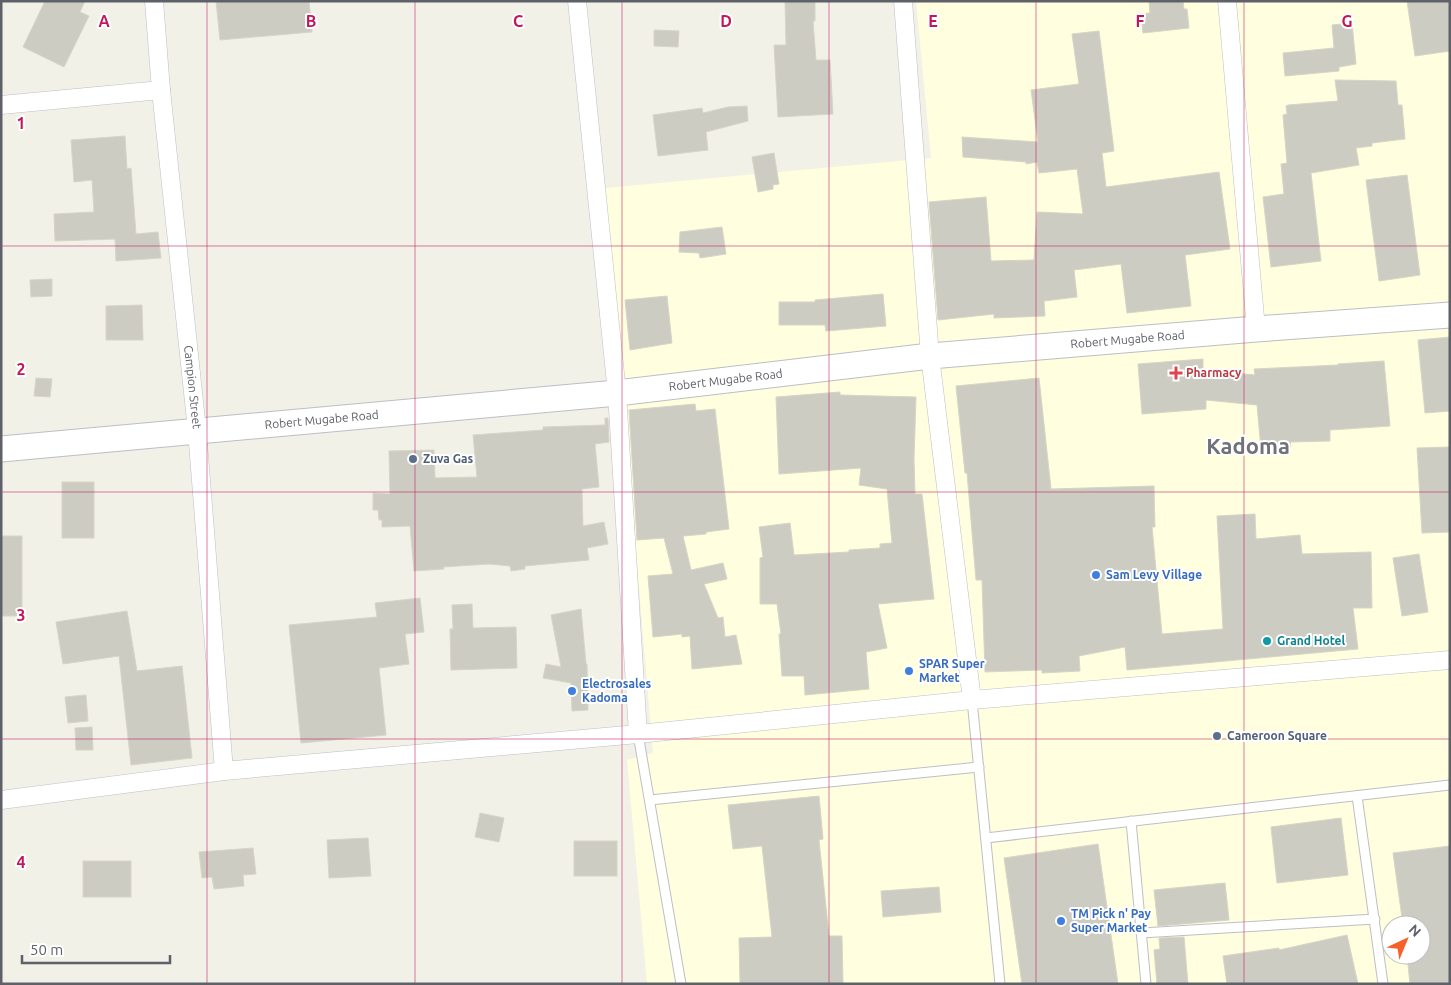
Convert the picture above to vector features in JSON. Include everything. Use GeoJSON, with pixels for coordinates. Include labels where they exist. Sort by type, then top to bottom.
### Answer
{"type":"FeatureCollection","features":[{"type":"Feature","properties":{"kind":"street","name":"Campion Street"},"geometry":{"type":"LineString","coordinates":[[154,1],[161,90],[197,430],[224,772]]}},
{"type":"Feature","properties":{"kind":"street"},"geometry":{"type":"LineString","coordinates":[[577,1],[617,393],[638,734]]}},
{"type":"Feature","properties":{"kind":"street"},"geometry":{"type":"LineString","coordinates":[[903,1],[930,356],[972,700]]}},
{"type":"Feature","properties":{"kind":"street"},"geometry":{"type":"LineString","coordinates":[[1227,1],[1256,329]]}},
{"type":"Feature","properties":{"kind":"street"},"geometry":{"type":"LineString","coordinates":[[1,105],[161,90]]}},
{"type":"Feature","properties":{"kind":"street","name":"Robert Mugabe Road"},"geometry":{"type":"LineString","coordinates":[[1,449],[617,393],[930,356],[1450,315]]}},
{"type":"Feature","properties":{"kind":"street"},"geometry":{"type":"LineString","coordinates":[[1,800],[224,772],[638,734],[972,700],[1450,660]]}},
{"type":"Feature","properties":{"kind":"lane"},"geometry":{"type":"LineString","coordinates":[[972,700],[1000,984]]}},
{"type":"Feature","properties":{"kind":"lane"},"geometry":{"type":"LineString","coordinates":[[638,734],[681,984]]}},
{"type":"Feature","properties":{"kind":"lane"},"geometry":{"type":"LineString","coordinates":[[650,800],[979,766]]}},
{"type":"Feature","properties":{"kind":"lane"},"geometry":{"type":"LineString","coordinates":[[986,838],[1450,785]]}},
{"type":"Feature","properties":{"kind":"lane"},"geometry":{"type":"LineString","coordinates":[[1358,796],[1382,984]]}},
{"type":"Feature","properties":{"kind":"lane"},"geometry":{"type":"LineString","coordinates":[[1131,821],[1146,984]]}},
{"type":"Feature","properties":{"kind":"lane"},"geometry":{"type":"LineString","coordinates":[[1141,933],[1374,919]]}},
{"type":"Feature","properties":{"kind":"shaded area"},"geometry":{"type":"Polygon","coordinates":[[[916,1],[1450,1],[1450,984],[647,984],[627,760],[653,753],[605,188],[931,158],[916,1]]]}},
{"type":"Feature","properties":{"kind":"building"},"geometry":{"type":"Polygon","coordinates":[[[45,1],[85,1],[80,12],[89,16],[64,67],[23,47],[45,1]]]}},
{"type":"Feature","properties":{"kind":"building"},"geometry":{"type":"Polygon","coordinates":[[[216,1],[309,1],[312,32],[220,40],[216,1]]]}},
{"type":"Feature","properties":{"kind":"building"},"geometry":{"type":"Polygon","coordinates":[[[785,1],[815,1],[815,21],[813,21],[816,60],[830,60],[833,114],[778,117],[774,45],[786,45],[785,1]]]}},
{"type":"Feature","properties":{"kind":"building"},"geometry":{"type":"Polygon","coordinates":[[[1149,1],[1183,1],[1184,9],[1187,9],[1189,28],[1143,33],[1141,14],[1150,13],[1149,1]]]}},
{"type":"Feature","properties":{"kind":"building"},"geometry":{"type":"Polygon","coordinates":[[[1407,1],[1450,1],[1450,51],[1415,56],[1407,1]]]}},
{"type":"Feature","properties":{"kind":"building"},"geometry":{"type":"Polygon","coordinates":[[[1352,23],[1356,64],[1339,67],[1339,71],[1285,76],[1283,53],[1334,48],[1332,25],[1352,23]]]}},
{"type":"Feature","properties":{"kind":"building"},"geometry":{"type":"Polygon","coordinates":[[[654,30],[679,31],[678,47],[654,46],[654,30]]]}},
{"type":"Feature","properties":{"kind":"building"},"geometry":{"type":"Polygon","coordinates":[[[1099,31],[1114,151],[1102,153],[1106,187],[1219,172],[1230,249],[1185,255],[1191,306],[1127,313],[1121,264],[1074,270],[1077,297],[1044,301],[1045,316],[994,318],[994,314],[938,320],[929,202],[986,197],[991,261],[1034,260],[1037,212],[1083,214],[1077,169],[1039,173],[1037,162],[1026,164],[1026,162],[963,157],[962,137],[1038,142],[1031,90],[1079,84],[1072,34],[1099,31]]]}},
{"type":"Feature","properties":{"kind":"building"},"geometry":{"type":"Polygon","coordinates":[[[1335,80],[1396,81],[1398,105],[1402,105],[1405,139],[1372,143],[1372,146],[1356,148],[1359,165],[1311,173],[1321,261],[1271,267],[1263,197],[1284,194],[1281,164],[1287,163],[1283,115],[1287,114],[1286,106],[1338,101],[1335,80]]]}},
{"type":"Feature","properties":{"kind":"building"},"geometry":{"type":"Polygon","coordinates":[[[747,106],[748,121],[706,132],[708,150],[658,156],[653,115],[702,108],[703,113],[728,107],[747,106]]]}},
{"type":"Feature","properties":{"kind":"building"},"geometry":{"type":"Polygon","coordinates":[[[125,136],[127,169],[131,168],[136,234],[158,232],[161,258],[116,261],[115,239],[55,241],[54,214],[94,212],[92,180],[74,182],[71,140],[125,136]]]}},
{"type":"Feature","properties":{"kind":"building"},"geometry":{"type":"Polygon","coordinates":[[[774,153],[779,184],[773,185],[773,189],[758,192],[752,157],[774,153]]]}},
{"type":"Feature","properties":{"kind":"building"},"geometry":{"type":"Polygon","coordinates":[[[1407,175],[1420,275],[1379,281],[1366,180],[1407,175]]]}},
{"type":"Feature","properties":{"kind":"building"},"geometry":{"type":"Polygon","coordinates":[[[722,227],[726,254],[700,258],[699,253],[679,252],[680,232],[722,227]]]}},
{"type":"Feature","properties":{"kind":"building"},"geometry":{"type":"Polygon","coordinates":[[[52,279],[52,296],[31,297],[30,280],[52,279]]]}},
{"type":"Feature","properties":{"kind":"building"},"geometry":{"type":"Polygon","coordinates":[[[883,294],[886,326],[826,331],[825,325],[779,325],[779,302],[815,302],[815,300],[883,294]]]}},
{"type":"Feature","properties":{"kind":"building"},"geometry":{"type":"Polygon","coordinates":[[[667,296],[672,343],[630,350],[625,300],[667,296]]]}},
{"type":"Feature","properties":{"kind":"building"},"geometry":{"type":"Polygon","coordinates":[[[142,305],[143,340],[106,340],[106,306],[142,305]]]}},
{"type":"Feature","properties":{"kind":"building"},"geometry":{"type":"Polygon","coordinates":[[[1450,337],[1450,411],[1425,413],[1418,340],[1450,337]]]}},
{"type":"Feature","properties":{"kind":"building"},"geometry":{"type":"Polygon","coordinates":[[[1203,359],[1203,370],[1255,375],[1254,369],[1384,361],[1390,426],[1330,430],[1330,441],[1290,442],[1291,447],[1261,449],[1257,405],[1206,400],[1206,409],[1142,414],[1138,364],[1203,359]]]}},
{"type":"Feature","properties":{"kind":"building"},"geometry":{"type":"Polygon","coordinates":[[[36,378],[52,379],[50,397],[34,396],[36,378]]]}},
{"type":"Feature","properties":{"kind":"building"},"geometry":{"type":"Polygon","coordinates":[[[1039,378],[1051,489],[1154,486],[1155,527],[1152,527],[1162,634],[1223,629],[1217,516],[1255,514],[1256,539],[1300,535],[1302,554],[1371,552],[1372,608],[1353,608],[1358,649],[1127,670],[1125,647],[1079,656],[1080,671],[1042,673],[1042,670],[985,672],[982,580],[976,580],[967,473],[965,473],[956,386],[1039,378]]]}},
{"type":"Feature","properties":{"kind":"building"},"geometry":{"type":"Polygon","coordinates":[[[840,392],[840,395],[916,397],[915,494],[922,494],[934,599],[878,604],[887,648],[866,652],[869,689],[805,695],[804,676],[782,676],[779,634],[781,634],[777,604],[760,604],[760,558],[763,557],[759,527],[790,523],[794,555],[849,552],[849,550],[880,548],[880,544],[892,543],[887,489],[859,485],[861,468],[779,474],[776,397],[840,392]]]}},
{"type":"Feature","properties":{"kind":"building"},"geometry":{"type":"Polygon","coordinates":[[[695,404],[696,411],[715,409],[729,529],[683,536],[691,570],[723,563],[727,579],[704,584],[718,618],[723,617],[725,637],[736,635],[742,664],[692,669],[690,636],[682,637],[682,634],[653,637],[648,576],[673,574],[664,538],[637,540],[629,410],[695,404]]]}},
{"type":"Feature","properties":{"kind":"building"},"geometry":{"type":"Polygon","coordinates":[[[605,418],[608,418],[609,442],[595,444],[599,487],[582,489],[583,526],[604,522],[608,544],[587,548],[589,560],[525,566],[525,569],[511,571],[510,566],[489,564],[414,571],[410,526],[382,527],[382,520],[379,520],[378,510],[373,510],[373,493],[390,494],[389,451],[434,450],[435,478],[477,477],[473,435],[543,430],[543,427],[605,425],[605,418]]]}},
{"type":"Feature","properties":{"kind":"building"},"geometry":{"type":"Polygon","coordinates":[[[1450,447],[1450,532],[1422,533],[1417,448],[1450,447]]]}},
{"type":"Feature","properties":{"kind":"building"},"geometry":{"type":"Polygon","coordinates":[[[62,482],[94,482],[94,538],[62,538],[62,482]]]}},
{"type":"Feature","properties":{"kind":"building"},"geometry":{"type":"Polygon","coordinates":[[[1,536],[22,536],[22,616],[1,616],[1,536]]]}},
{"type":"Feature","properties":{"kind":"building"},"geometry":{"type":"Polygon","coordinates":[[[1419,554],[1428,612],[1402,616],[1393,558],[1419,554]]]}},
{"type":"Feature","properties":{"kind":"building"},"geometry":{"type":"Polygon","coordinates":[[[420,598],[424,632],[405,634],[409,664],[379,668],[386,735],[301,743],[289,625],[377,617],[375,603],[420,598]]]}},
{"type":"Feature","properties":{"kind":"building"},"geometry":{"type":"Polygon","coordinates":[[[472,604],[473,628],[516,627],[517,668],[451,670],[450,629],[453,629],[452,605],[472,604]]]}},
{"type":"Feature","properties":{"kind":"building"},"geometry":{"type":"Polygon","coordinates":[[[581,609],[587,664],[588,710],[572,711],[571,683],[543,678],[546,664],[561,667],[551,615],[581,609]]]}},
{"type":"Feature","properties":{"kind":"building"},"geometry":{"type":"Polygon","coordinates":[[[127,611],[137,671],[182,666],[192,758],[131,765],[119,656],[63,664],[56,622],[127,611]]]}},
{"type":"Feature","properties":{"kind":"building"},"geometry":{"type":"Polygon","coordinates":[[[86,695],[88,721],[68,723],[65,697],[86,695]]]}},
{"type":"Feature","properties":{"kind":"building"},"geometry":{"type":"Polygon","coordinates":[[[92,727],[93,750],[76,750],[75,728],[92,727]]]}},
{"type":"Feature","properties":{"kind":"building"},"geometry":{"type":"Polygon","coordinates":[[[819,796],[823,839],[819,840],[829,936],[842,936],[843,984],[740,984],[739,938],[772,937],[762,846],[733,849],[728,805],[819,796]]]}},
{"type":"Feature","properties":{"kind":"building"},"geometry":{"type":"Polygon","coordinates":[[[480,813],[504,818],[499,842],[475,837],[480,813]]]}},
{"type":"Feature","properties":{"kind":"building"},"geometry":{"type":"Polygon","coordinates":[[[1341,818],[1348,875],[1277,883],[1271,827],[1341,818]]]}},
{"type":"Feature","properties":{"kind":"building"},"geometry":{"type":"Polygon","coordinates":[[[368,838],[371,876],[329,878],[327,840],[368,838]]]}},
{"type":"Feature","properties":{"kind":"building"},"geometry":{"type":"Polygon","coordinates":[[[574,841],[617,841],[617,876],[574,876],[574,841]]]}},
{"type":"Feature","properties":{"kind":"building","name":"TM Pick n' Pay Super Market"},"geometry":{"type":"Polygon","coordinates":[[[1098,844],[1118,984],[1022,984],[1004,858],[1098,844]]]}},
{"type":"Feature","properties":{"kind":"building"},"geometry":{"type":"Polygon","coordinates":[[[1450,846],[1450,984],[1410,984],[1408,965],[1431,965],[1431,915],[1402,915],[1393,853],[1450,846]]]}},
{"type":"Feature","properties":{"kind":"building"},"geometry":{"type":"Polygon","coordinates":[[[253,848],[256,874],[243,875],[244,886],[214,889],[212,877],[202,878],[199,852],[253,848]]]}},
{"type":"Feature","properties":{"kind":"building"},"geometry":{"type":"Polygon","coordinates":[[[83,861],[131,861],[131,897],[83,897],[83,861]]]}},
{"type":"Feature","properties":{"kind":"building"},"geometry":{"type":"Polygon","coordinates":[[[1225,883],[1229,920],[1158,926],[1154,890],[1225,883]]]}},
{"type":"Feature","properties":{"kind":"building"},"geometry":{"type":"Polygon","coordinates":[[[939,887],[941,912],[883,917],[881,891],[939,887]]]}},
{"type":"Feature","properties":{"kind":"building"},"geometry":{"type":"Polygon","coordinates":[[[1347,935],[1358,984],[1227,984],[1223,956],[1279,948],[1279,950],[1347,935]]]}},
{"type":"Feature","properties":{"kind":"building"},"geometry":{"type":"Polygon","coordinates":[[[1184,937],[1188,984],[1157,984],[1154,950],[1160,949],[1159,938],[1184,937]]]}},
{"type":"Feature","properties":{"kind":"place","name":"Pharmacy"},"geometry":{"type":"Point","coordinates":[1176,373]}},
{"type":"Feature","properties":{"kind":"place","name":"Zuva Gas"},"geometry":{"type":"Point","coordinates":[413,459]}},
{"type":"Feature","properties":{"kind":"place","name":"Sam Levy Village"},"geometry":{"type":"Point","coordinates":[1096,575]}},
{"type":"Feature","properties":{"kind":"place","name":"Grand Hotel"},"geometry":{"type":"Point","coordinates":[1267,641]}},
{"type":"Feature","properties":{"kind":"place","name":"SPAR Super Market"},"geometry":{"type":"Point","coordinates":[909,671]}},
{"type":"Feature","properties":{"kind":"place","name":"Electrosales Kadoma"},"geometry":{"type":"Point","coordinates":[572,691]}},
{"type":"Feature","properties":{"kind":"place","name":"Cameroon Square"},"geometry":{"type":"Point","coordinates":[1217,736]}},
{"type":"Feature","properties":{"kind":"place","name":"TM Pick n' Pay Super Market"},"geometry":{"type":"Point","coordinates":[1061,921]}},
{"type":"Feature","properties":{"kind":"district","name":"Kadoma"},"geometry":{"type":"Point","coordinates":[1248,446]}}]}
